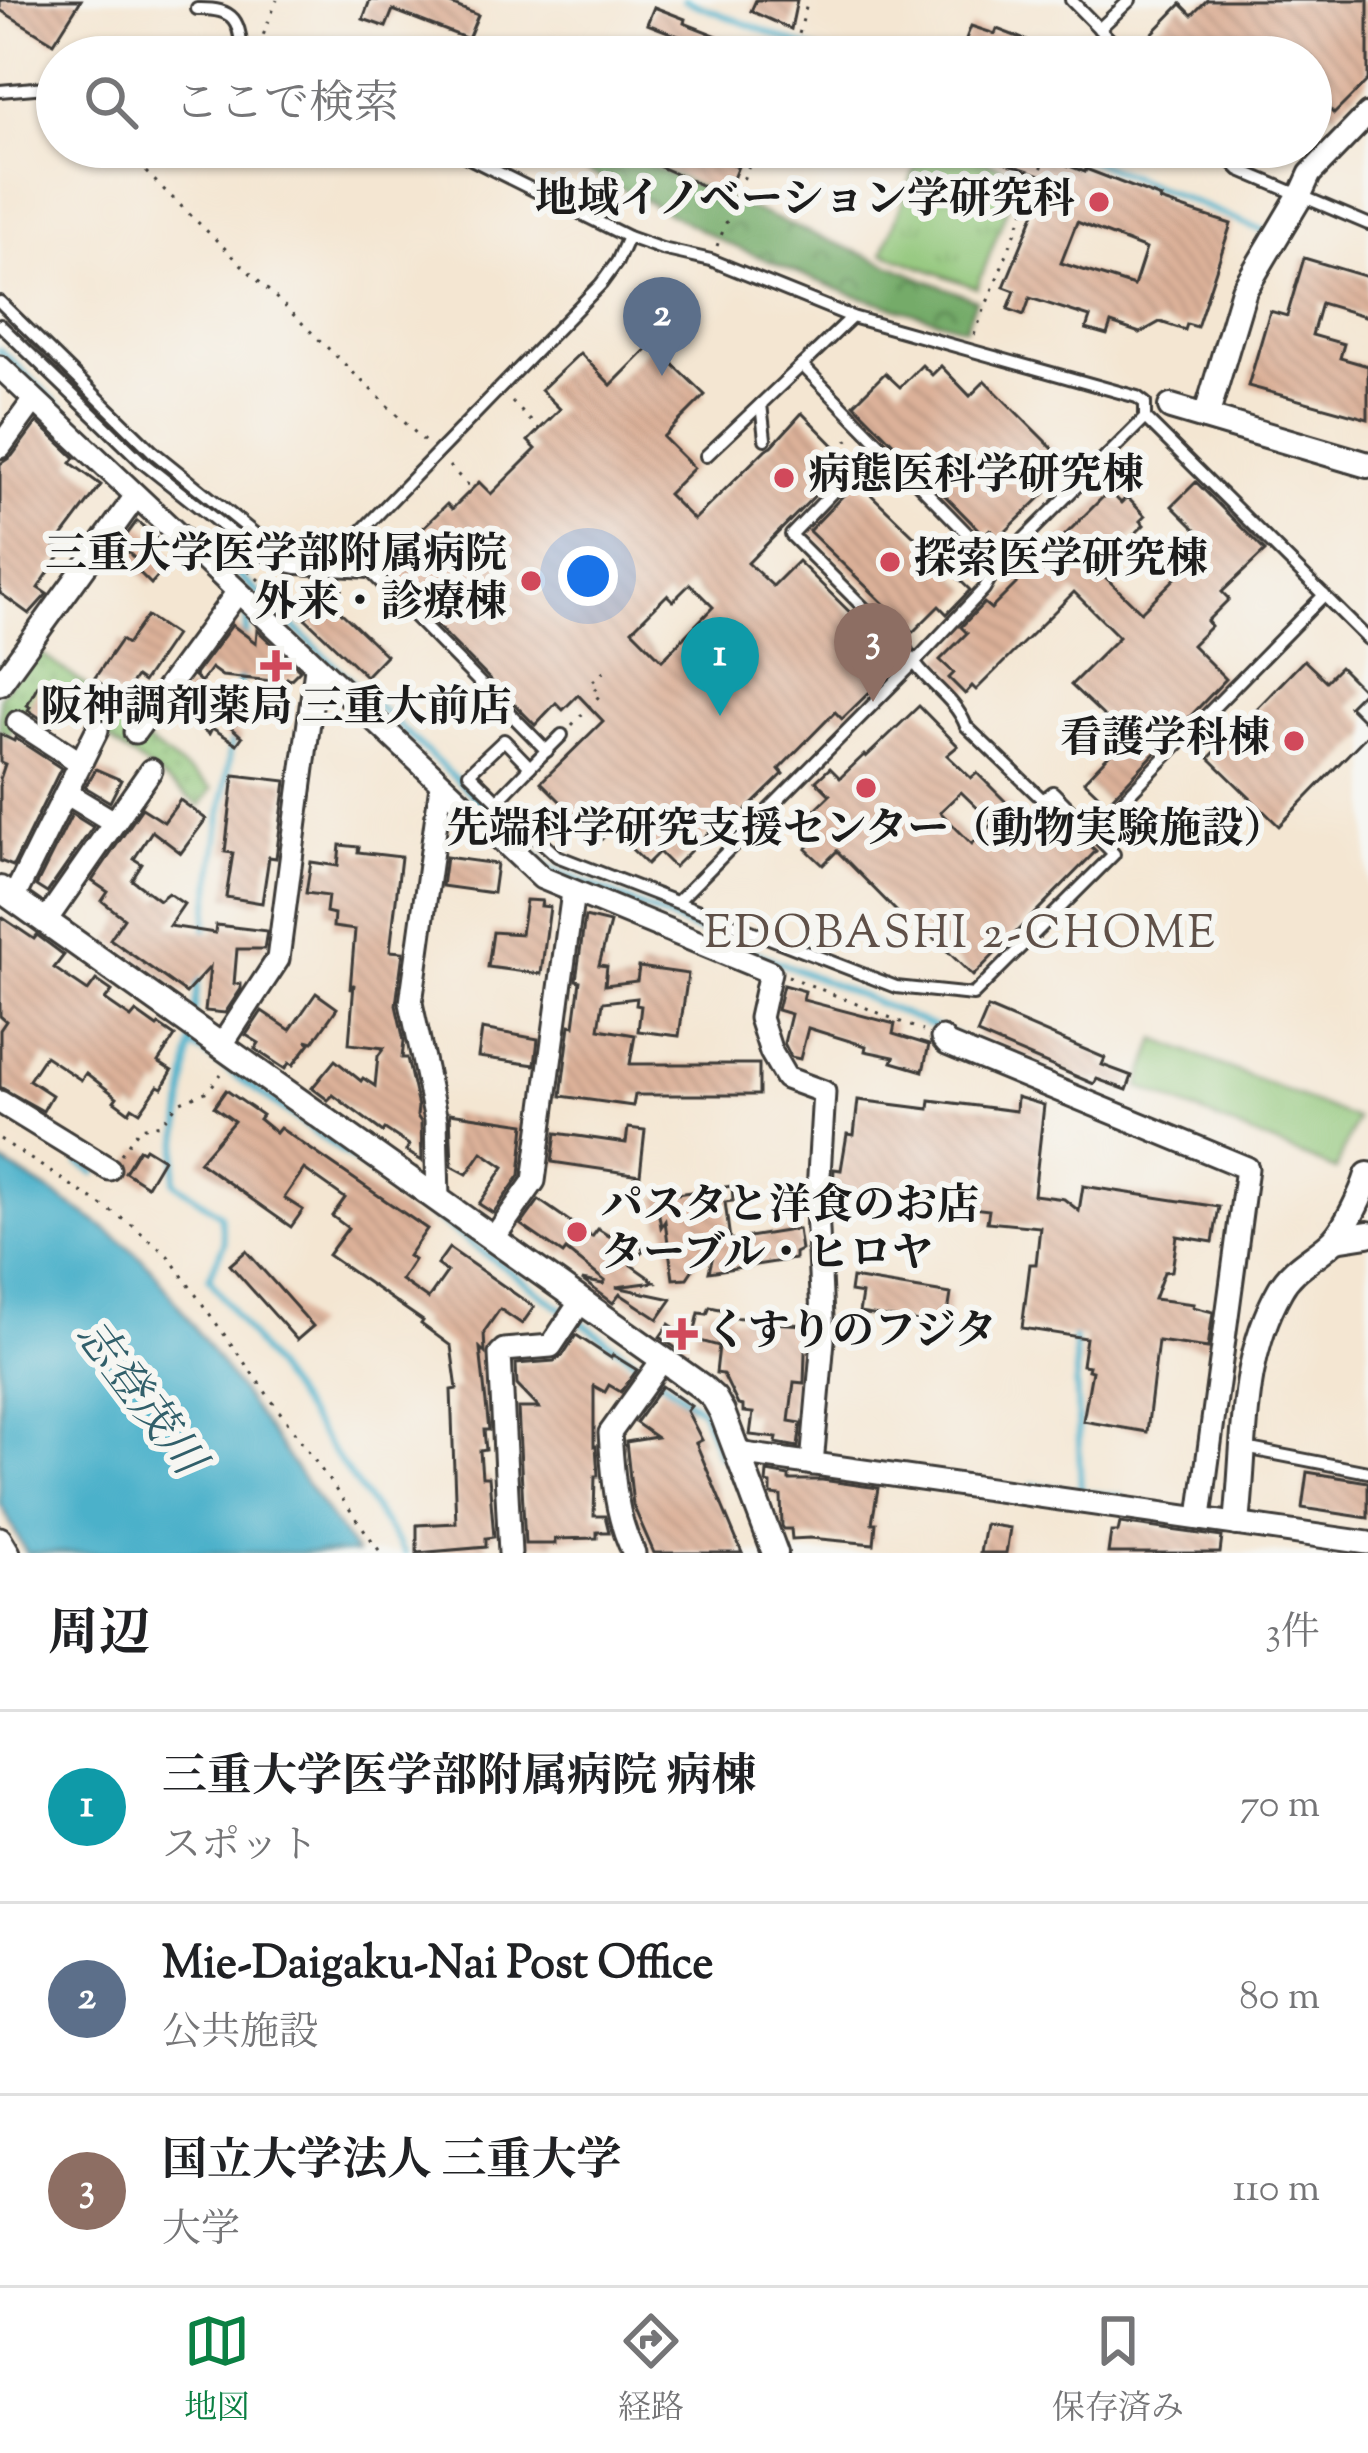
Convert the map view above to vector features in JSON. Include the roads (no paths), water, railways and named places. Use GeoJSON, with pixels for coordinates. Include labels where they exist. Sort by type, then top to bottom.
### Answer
{"type":"FeatureCollection","features":[{"type":"Feature","properties":{"kind":"street"},"geometry":{"type":"LineString","coordinates":[[1332,151],[1368,114]]}},
{"type":"Feature","properties":{"kind":"street"},"geometry":{"type":"LineString","coordinates":[[1206,417],[1244,290],[1316,168]]}},
{"type":"Feature","properties":{"kind":"street"},"geometry":{"type":"LineString","coordinates":[[0,367],[542,878],[770,972],[760,1018],[771,1052],[786,1078],[824,1092],[817,1208],[823,1340],[812,1464]]}},
{"type":"Feature","properties":{"kind":"street"},"geometry":{"type":"LineString","coordinates":[[0,447],[34,400]]}},
{"type":"Feature","properties":{"kind":"street"},"geometry":{"type":"LineString","coordinates":[[1171,407],[1368,464]]}},
{"type":"Feature","properties":{"kind":"street"},"geometry":{"type":"LineString","coordinates":[[0,684],[136,496]]}},
{"type":"Feature","properties":{"kind":"street"},"geometry":{"type":"LineString","coordinates":[[135,732],[232,588]]}},
{"type":"Feature","properties":{"kind":"street"},"geometry":{"type":"LineString","coordinates":[[228,1051],[278,959],[316,668]]}},
{"type":"Feature","properties":{"kind":"street"},"geometry":{"type":"LineString","coordinates":[[18,722],[81,763]]}},
{"type":"Feature","properties":{"kind":"street"},"geometry":{"type":"LineString","coordinates":[[97,730],[6,894],[714,1398],[775,1553]]}},
{"type":"Feature","properties":{"kind":"street"},"geometry":{"type":"LineString","coordinates":[[45,922],[151,770]]}},
{"type":"Feature","properties":{"kind":"street"},"geometry":{"type":"LineString","coordinates":[[438,1199],[436,1120],[411,1003],[442,785]]}},
{"type":"Feature","properties":{"kind":"street"},"geometry":{"type":"LineString","coordinates":[[66,793],[114,822]]}},
{"type":"Feature","properties":{"kind":"street"},"geometry":{"type":"LineString","coordinates":[[493,1239],[534,1181],[573,892]]}},
{"type":"Feature","properties":{"kind":"street"},"geometry":{"type":"LineString","coordinates":[[942,1038],[1247,1168],[1200,1517]]}},
{"type":"Feature","properties":{"kind":"street"},"geometry":{"type":"LineString","coordinates":[[0,1102],[109,1169]]}},
{"type":"Feature","properties":{"kind":"street"},"geometry":{"type":"LineString","coordinates":[[1238,1515],[1255,1353],[1266,1318],[1283,1284],[1303,1262],[1336,1239],[1367,1184]]}},
{"type":"Feature","properties":{"kind":"street"},"geometry":{"type":"LineString","coordinates":[[1336,1239],[1368,1234]]}},
{"type":"Feature","properties":{"kind":"street"},"geometry":{"type":"LineString","coordinates":[[510,1553],[500,1354],[551,1346],[581,1301]]}},
{"type":"Feature","properties":{"kind":"street"},"geometry":{"type":"LineString","coordinates":[[624,1550],[610,1433],[663,1359]]}},
{"type":"Feature","properties":{"kind":"street"},"geometry":{"type":"LineString","coordinates":[[737,1453],[1200,1517],[1238,1515],[1368,1543]]}},
{"type":"Feature","properties":{"kind":"street"},"geometry":{"type":"LineString","coordinates":[[0,1538],[9,1553]]}},
{"type":"Feature","properties":{"kind":"lane"},"geometry":{"type":"LineString","coordinates":[[1071,0],[1106,36]]}},
{"type":"Feature","properties":{"kind":"lane"},"geometry":{"type":"LineString","coordinates":[[1099,29],[1130,0]]}},
{"type":"Feature","properties":{"kind":"lane"},"geometry":{"type":"LineString","coordinates":[[197,9],[216,8],[237,21],[241,36]]}},
{"type":"Feature","properties":{"kind":"lane"},"geometry":{"type":"LineString","coordinates":[[0,91],[36,88]]}},
{"type":"Feature","properties":{"kind":"lane"},"geometry":{"type":"LineString","coordinates":[[489,168],[662,250],[711,260],[852,317],[1145,403],[1145,418],[998,565],[984,589],[913,664],[678,901]]}},
{"type":"Feature","properties":{"kind":"lane"},"geometry":{"type":"LineString","coordinates":[[1238,168],[1368,224]]}},
{"type":"Feature","properties":{"kind":"lane"},"geometry":{"type":"LineString","coordinates":[[0,302],[152,452],[254,534],[297,551],[322,553],[346,547],[601,284],[628,237]]}},
{"type":"Feature","properties":{"kind":"lane"},"geometry":{"type":"LineString","coordinates":[[706,456],[852,317]]}},
{"type":"Feature","properties":{"kind":"lane"},"geometry":{"type":"LineString","coordinates":[[0,325],[142,462],[257,553],[297,568],[370,572]]}},
{"type":"Feature","properties":{"kind":"lane"},"geometry":{"type":"LineString","coordinates":[[802,365],[998,565]]}},
{"type":"Feature","properties":{"kind":"lane"},"geometry":{"type":"LineString","coordinates":[[761,404],[765,440]]}},
{"type":"Feature","properties":{"kind":"lane"},"geometry":{"type":"LineString","coordinates":[[1145,418],[1368,639]]}},
{"type":"Feature","properties":{"kind":"lane"},"geometry":{"type":"LineString","coordinates":[[530,767],[504,740],[469,773],[556,856],[896,987],[973,995],[1114,854],[1053,792],[1043,800],[966,726],[961,711],[913,664],[908,651],[791,535],[879,444]]}},
{"type":"Feature","properties":{"kind":"lane"},"geometry":{"type":"LineString","coordinates":[[346,547],[547,751]]}},
{"type":"Feature","properties":{"kind":"lane"},"geometry":{"type":"LineString","coordinates":[[1092,832],[1324,595]]}},
{"type":"Feature","properties":{"kind":"lane"},"geometry":{"type":"LineString","coordinates":[[497,801],[562,735]]}},
{"type":"Feature","properties":{"kind":"lane"},"geometry":{"type":"LineString","coordinates":[[1242,1447],[1368,1472]]}},
{"type":"Feature","properties":{"kind":"water","name":"志登茂川"},"geometry":{"type":"Polygon","coordinates":[[[0,1161],[100,1225],[154,1271],[356,1553],[26,1553],[0,1503],[0,1161]]]}},
{"type":"Feature","properties":{"kind":"waterway"},"geometry":{"type":"LineString","coordinates":[[684,0],[777,36]]}},
{"type":"Feature","properties":{"kind":"waterway"},"geometry":{"type":"LineString","coordinates":[[1110,168],[1264,231]]}},
{"type":"Feature","properties":{"kind":"waterway"},"geometry":{"type":"LineString","coordinates":[[0,350],[549,867],[712,937]]}},
{"type":"Feature","properties":{"kind":"waterway"},"geometry":{"type":"LineString","coordinates":[[245,641],[248,615]]}},
{"type":"Feature","properties":{"kind":"waterway"},"geometry":{"type":"LineString","coordinates":[[204,939],[241,672]]}},
{"type":"Feature","properties":{"kind":"waterway"},"geometry":{"type":"LineString","coordinates":[[741,949],[957,1036],[958,1042]]}},
{"type":"Feature","properties":{"kind":"waterway"},"geometry":{"type":"LineString","coordinates":[[194,1016],[199,975]]}},
{"type":"Feature","properties":{"kind":"waterway"},"geometry":{"type":"LineString","coordinates":[[192,1035],[174,1182],[220,1214],[224,1243],[209,1278],[405,1553]]}},
{"type":"Feature","properties":{"kind":"waterway"},"geometry":{"type":"LineString","coordinates":[[191,1047],[565,1311]]}},
{"type":"Feature","properties":{"kind":"waterway"},"geometry":{"type":"LineString","coordinates":[[79,1163],[95,1173]]}},
{"type":"Feature","properties":{"kind":"waterway"},"geometry":{"type":"LineString","coordinates":[[576,1318],[648,1370]]}},
{"type":"Feature","properties":{"kind":"waterway"},"geometry":{"type":"LineString","coordinates":[[1074,1328],[1081,1491]]}},
{"type":"Feature","properties":{"kind":"waterway"},"geometry":{"type":"LineString","coordinates":[[659,1378],[702,1410],[719,1456]]}},
{"type":"Feature","properties":{"kind":"waterway"},"geometry":{"type":"LineString","coordinates":[[1033,1485],[1121,1497]]}},
{"type":"Feature","properties":{"kind":"place","name":"地域イノベーション学研究科"},"geometry":{"type":"Point","coordinates":[1099,202]}},
{"type":"Feature","properties":{"kind":"place","name":"Mie-Daigaku-Nai Post Office"},"geometry":{"type":"Point","coordinates":[662,376]}},
{"type":"Feature","properties":{"kind":"place","name":"病態医科学研究棟"},"geometry":{"type":"Point","coordinates":[784,478]}},
{"type":"Feature","properties":{"kind":"place","name":"探索医学研究棟"},"geometry":{"type":"Point","coordinates":[890,562]}},
{"type":"Feature","properties":{"kind":"place","name":"三重大学医学部附属病院 外来・診療棟"},"geometry":{"type":"Point","coordinates":[531,581]}},
{"type":"Feature","properties":{"kind":"place","name":"阪神調剤薬局 三重大前店"},"geometry":{"type":"Point","coordinates":[276,666]}},
{"type":"Feature","properties":{"kind":"place","name":"国立大学法人 三重大学"},"geometry":{"type":"Point","coordinates":[873,702]}},
{"type":"Feature","properties":{"kind":"place","name":"三重大学医学部附属病院 病棟"},"geometry":{"type":"Point","coordinates":[720,716]}},
{"type":"Feature","properties":{"kind":"place","name":"看護学科棟"},"geometry":{"type":"Point","coordinates":[1294,741]}},
{"type":"Feature","properties":{"kind":"place","name":"先端科学研究支援センター（動物実験施設）"},"geometry":{"type":"Point","coordinates":[866,788]}},
{"type":"Feature","properties":{"kind":"place","name":"パスタと洋食のお店 ターブル・ヒロヤ"},"geometry":{"type":"Point","coordinates":[577,1232]}},
{"type":"Feature","properties":{"kind":"place","name":"くすりのフジタ"},"geometry":{"type":"Point","coordinates":[682,1334]}},
{"type":"Feature","properties":{"kind":"district","name":"EDOBASHI 2-CHOME"},"geometry":{"type":"Point","coordinates":[961,936]}}]}
